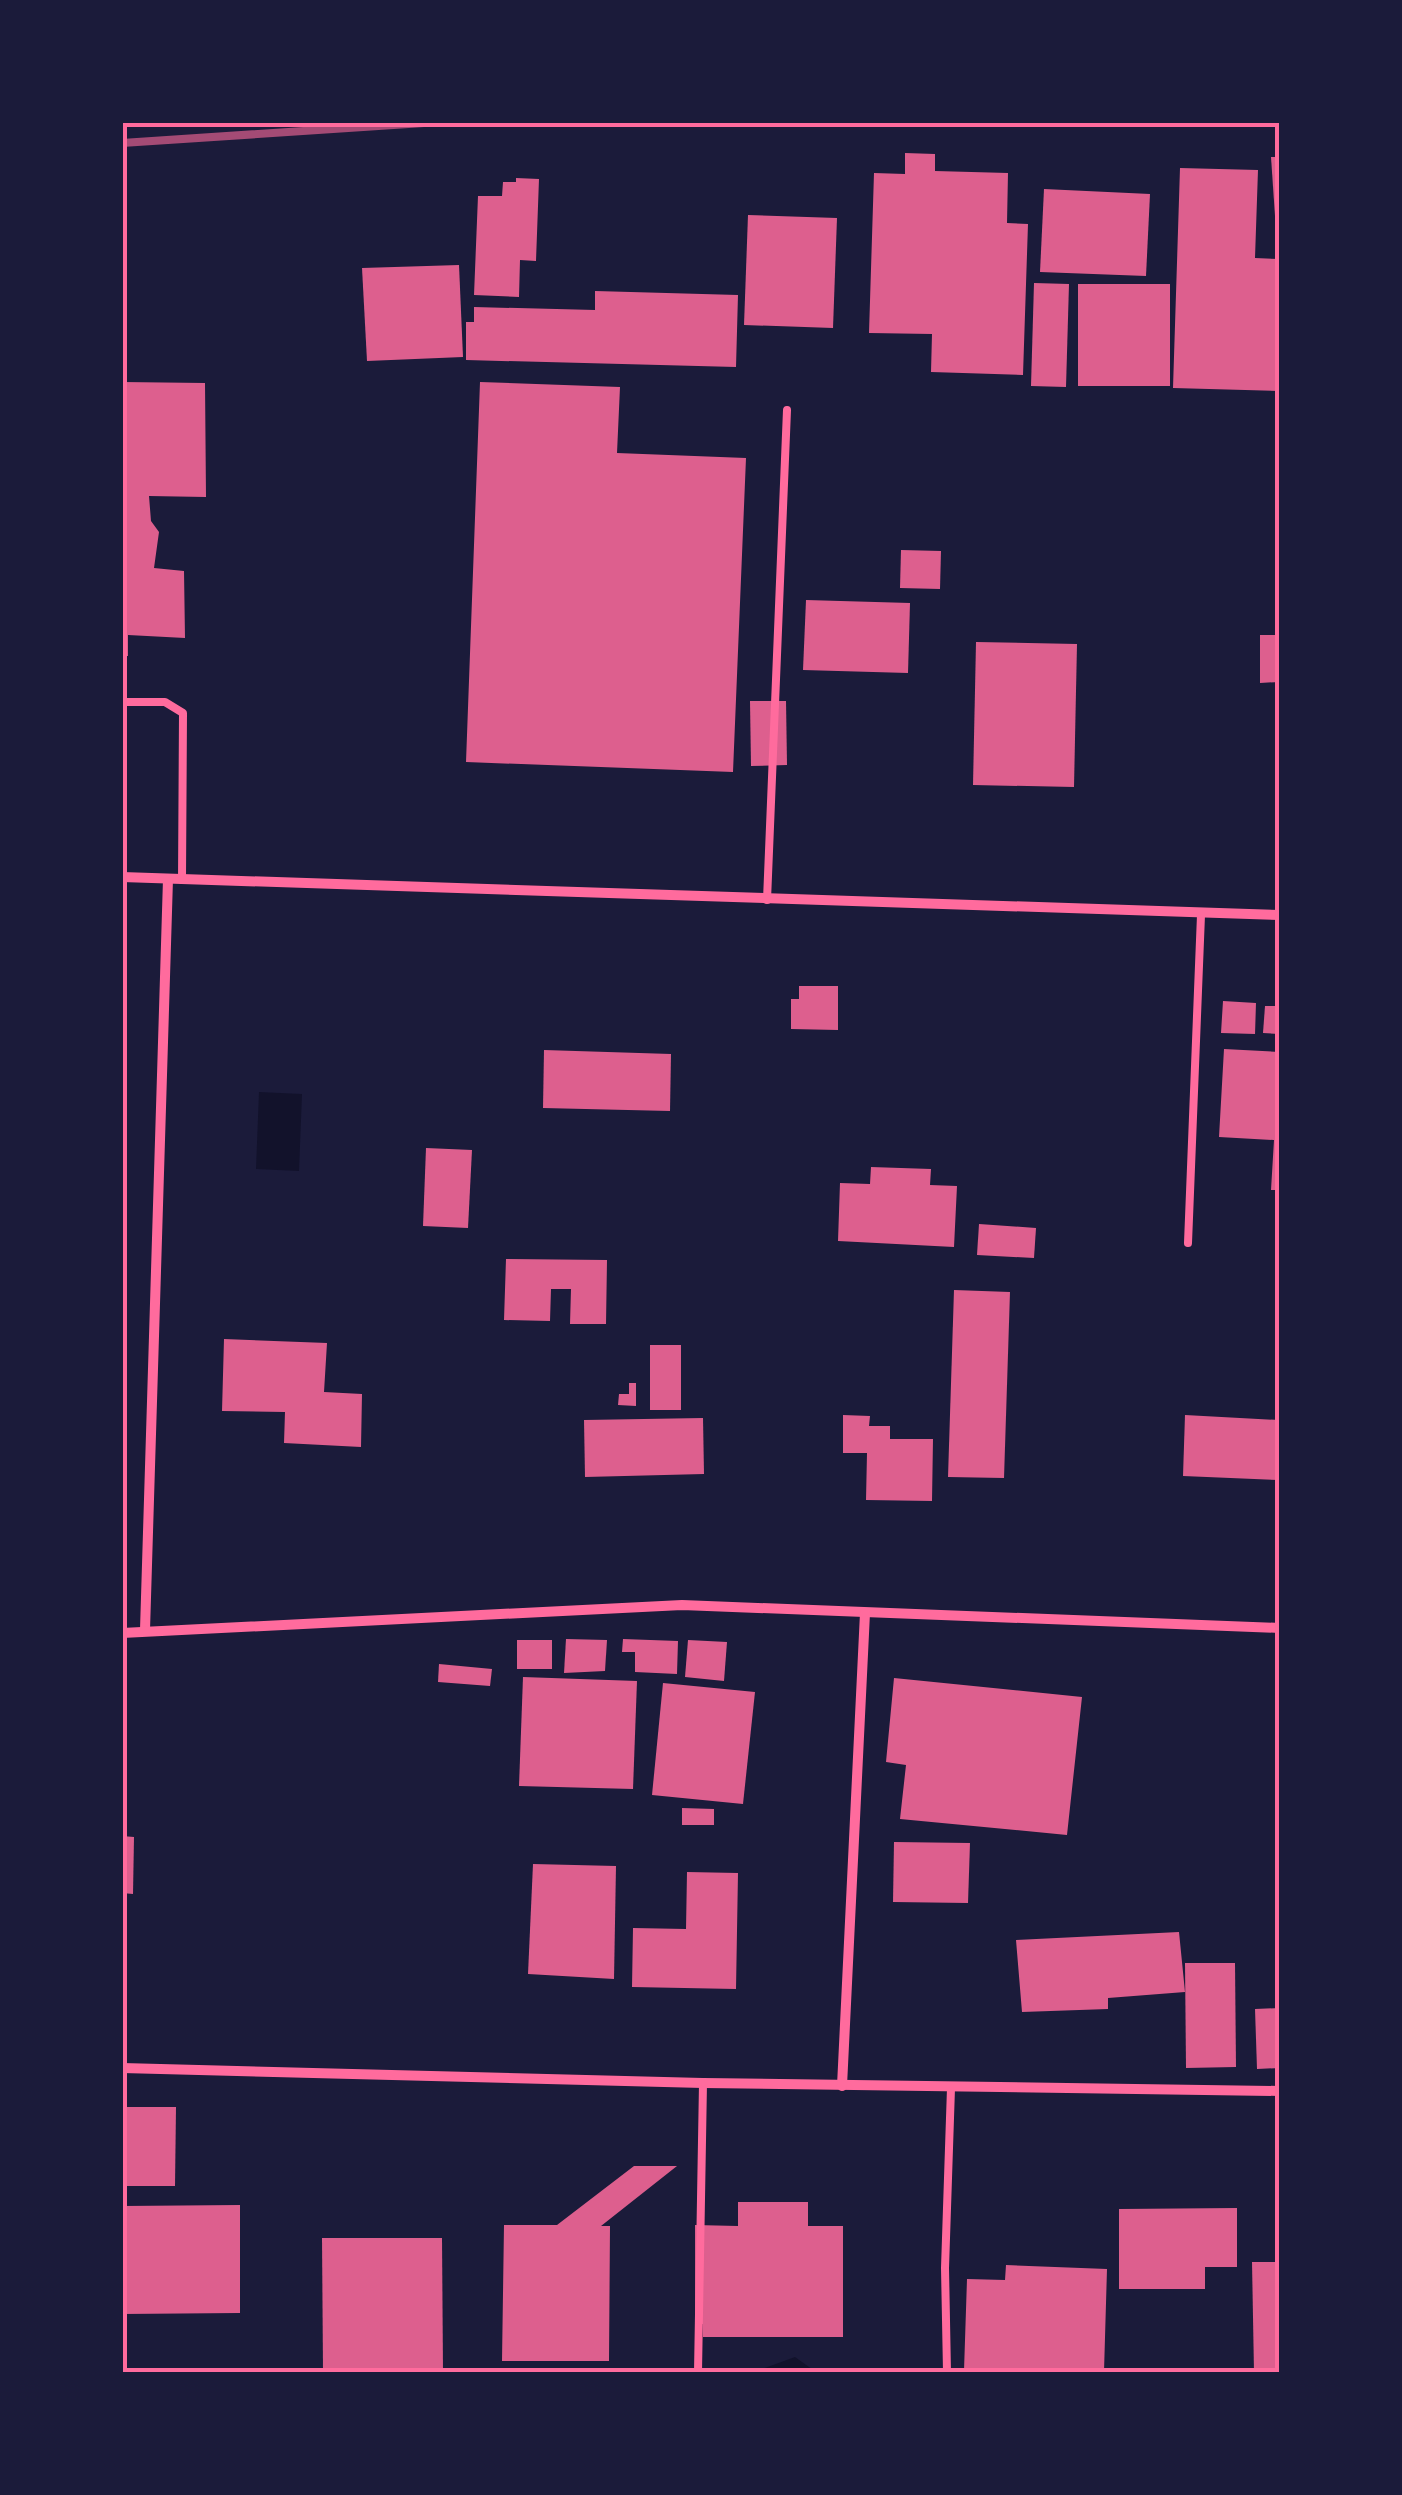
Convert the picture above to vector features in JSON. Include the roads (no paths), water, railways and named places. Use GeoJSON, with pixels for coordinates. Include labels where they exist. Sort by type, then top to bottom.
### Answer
{"type":"FeatureCollection","features":[{"type":"Feature","properties":{"kind":"street"},"geometry":{"type":"LineString","coordinates":[[122,877],[1280,916]]}},
{"type":"Feature","properties":{"kind":"street"},"geometry":{"type":"LineString","coordinates":[[145,1630],[168,879]]}},
{"type":"Feature","properties":{"kind":"street"},"geometry":{"type":"LineString","coordinates":[[122,1633],[682,1605],[1280,1628]]}},
{"type":"Feature","properties":{"kind":"street"},"geometry":{"type":"LineString","coordinates":[[842,2086],[865,1612]]}},
{"type":"Feature","properties":{"kind":"street"},"geometry":{"type":"LineString","coordinates":[[122,2068],[704,2084],[1280,2091]]}},
{"type":"Feature","properties":{"kind":"lane"},"geometry":{"type":"LineString","coordinates":[[767,900],[786,410]]}},
{"type":"Feature","properties":{"kind":"lane"},"geometry":{"type":"LineString","coordinates":[[122,702],[164,702],[176,705],[183,713],[182,880]]}},
{"type":"Feature","properties":{"kind":"lane"},"geometry":{"type":"LineString","coordinates":[[1188,1243],[1201,916]]}},
{"type":"Feature","properties":{"kind":"lane"},"geometry":{"type":"LineString","coordinates":[[698,2372],[704,2084]]}},
{"type":"Feature","properties":{"kind":"lane"},"geometry":{"type":"LineString","coordinates":[[946,2372],[951,2088]]}},
{"type":"Feature","properties":{"kind":"railway"},"geometry":{"type":"LineString","coordinates":[[122,143],[439,122]]}}]}
